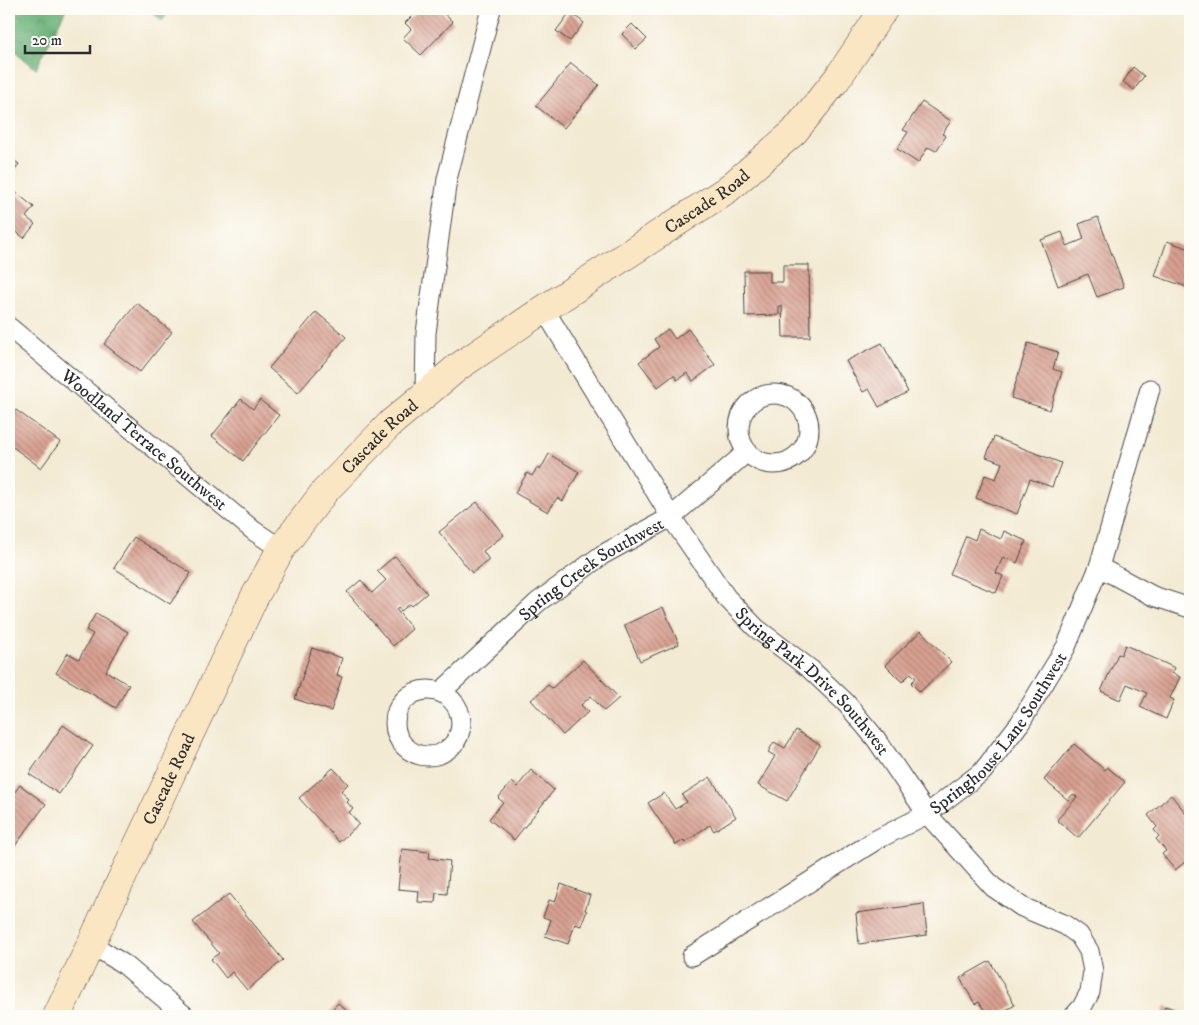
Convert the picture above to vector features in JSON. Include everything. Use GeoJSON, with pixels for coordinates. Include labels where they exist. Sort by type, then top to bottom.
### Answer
{"type":"FeatureCollection","features":[{"type":"Feature","properties":{"kind":"main road","name":"Cascade Road"},"geometry":{"type":"LineString","coordinates":[[57,1016],[254,598],[281,549],[325,491],[392,424],[458,367],[728,189],[794,132],[837,79],[884,9]]}},
{"type":"Feature","properties":{"kind":"street"},"geometry":{"type":"LineString","coordinates":[[425,395],[426,333],[447,179],[491,9]]}},
{"type":"Feature","properties":{"kind":"street","name":"Spring Park Drive Southwest"},"geometry":{"type":"LineString","coordinates":[[544,309],[671,517],[726,597],[756,628],[810,669],[846,703],[876,739],[927,814],[993,888],[1022,906],[1066,925],[1079,935],[1089,951],[1093,971],[1090,992],[1082,1007],[1074,1016]]}},
{"type":"Feature","properties":{"kind":"street","name":"Woodland Terrace Southwest"},"geometry":{"type":"LineString","coordinates":[[9,327],[254,531],[281,549]]}},
{"type":"Feature","properties":{"kind":"street","name":"Springhouse Lane Southwest"},"geometry":{"type":"LineString","coordinates":[[692,956],[876,840],[927,814],[983,771],[1020,723],[1066,647],[1099,567],[1150,389]]}},
{"type":"Feature","properties":{"kind":"street","name":"Spring Creek Southwest"},"geometry":{"type":"LineString","coordinates":[[441,692],[538,602],[602,555],[671,517],[747,452]]}},
{"type":"Feature","properties":{"kind":"street"},"geometry":{"type":"LineString","coordinates":[[1099,567],[1152,596],[1190,608]]}},
{"type":"Feature","properties":{"kind":"street"},"geometry":{"type":"LineString","coordinates":[[91,944],[125,965],[185,1016]]}},
{"type":"Feature","properties":{"kind":"green space"},"geometry":{"type":"Polygon","coordinates":[[[9,9],[66,9],[36,69],[9,46],[9,9]]]}},
{"type":"Feature","properties":{"kind":"green space"},"geometry":{"type":"Polygon","coordinates":[[[149,9],[171,9],[162,21],[149,9]]]}},
{"type":"Feature","properties":{"kind":"building"},"geometry":{"type":"Polygon","coordinates":[[[419,9],[439,9],[453,22],[421,55],[403,38],[411,29],[405,23],[419,9]]]}},
{"type":"Feature","properties":{"kind":"building"},"geometry":{"type":"Polygon","coordinates":[[[570,12],[584,23],[570,41],[556,31],[570,12]]]}},
{"type":"Feature","properties":{"kind":"building"},"geometry":{"type":"Polygon","coordinates":[[[632,24],[647,39],[636,49],[622,34],[632,24]]]}},
{"type":"Feature","properties":{"kind":"building"},"geometry":{"type":"Polygon","coordinates":[[[571,63],[599,85],[564,128],[536,106],[571,63]]]}},
{"type":"Feature","properties":{"kind":"building"},"geometry":{"type":"Polygon","coordinates":[[[1133,67],[1144,76],[1134,90],[1123,82],[1133,67]]]}},
{"type":"Feature","properties":{"kind":"building"},"geometry":{"type":"Polygon","coordinates":[[[922,102],[951,121],[942,134],[946,136],[936,151],[928,147],[918,163],[897,149],[908,132],[903,130],[922,102]]]}},
{"type":"Feature","properties":{"kind":"building"},"geometry":{"type":"Polygon","coordinates":[[[9,157],[19,164],[9,179],[9,157]]]}},
{"type":"Feature","properties":{"kind":"building"},"geometry":{"type":"Polygon","coordinates":[[[9,187],[34,207],[26,217],[35,224],[24,238],[9,226],[9,187]]]}},
{"type":"Feature","properties":{"kind":"building"},"geometry":{"type":"Polygon","coordinates":[[[1098,217],[1124,287],[1097,297],[1088,274],[1058,286],[1041,240],[1062,232],[1067,246],[1084,239],[1079,224],[1098,217]]]}},
{"type":"Feature","properties":{"kind":"building"},"geometry":{"type":"Polygon","coordinates":[[[1167,241],[1190,249],[1190,288],[1155,276],[1167,241]]]}},
{"type":"Feature","properties":{"kind":"building"},"geometry":{"type":"Polygon","coordinates":[[[783,265],[809,265],[810,337],[783,337],[782,306],[779,306],[779,315],[745,316],[744,271],[770,271],[770,282],[783,282],[783,265]]]}},
{"type":"Feature","properties":{"kind":"building"},"geometry":{"type":"Polygon","coordinates":[[[137,303],[172,332],[140,372],[104,344],[137,303]]]}},
{"type":"Feature","properties":{"kind":"building"},"geometry":{"type":"Polygon","coordinates":[[[316,312],[346,337],[298,393],[269,368],[316,312]]]}},
{"type":"Feature","properties":{"kind":"building"},"geometry":{"type":"Polygon","coordinates":[[[668,329],[675,339],[688,329],[715,365],[693,381],[687,373],[677,380],[674,375],[658,387],[639,362],[659,347],[654,339],[668,329]]]}},
{"type":"Feature","properties":{"kind":"building"},"geometry":{"type":"Polygon","coordinates":[[[882,343],[908,392],[879,407],[869,389],[863,392],[846,361],[882,343]]]}},
{"type":"Feature","properties":{"kind":"building"},"geometry":{"type":"Polygon","coordinates":[[[1028,343],[1058,352],[1053,369],[1062,372],[1050,410],[1011,398],[1028,343]]]}},
{"type":"Feature","properties":{"kind":"building"},"geometry":{"type":"Polygon","coordinates":[[[241,399],[253,409],[260,400],[279,415],[243,461],[212,436],[241,399]]]}},
{"type":"Feature","properties":{"kind":"building"},"geometry":{"type":"Polygon","coordinates":[[[16,410],[60,442],[41,468],[9,444],[9,416],[11,417],[16,410]]]}},
{"type":"Feature","properties":{"kind":"building"},"geometry":{"type":"Polygon","coordinates":[[[994,437],[1061,463],[1052,487],[1030,479],[1017,514],[976,498],[985,475],[996,479],[1002,463],[986,457],[994,437]]]}},
{"type":"Feature","properties":{"kind":"building"},"geometry":{"type":"Polygon","coordinates":[[[549,454],[579,472],[563,501],[557,498],[548,512],[515,493],[527,473],[532,476],[537,468],[540,470],[549,454]]]}},
{"type":"Feature","properties":{"kind":"building"},"geometry":{"type":"Polygon","coordinates":[[[477,502],[504,535],[483,551],[489,560],[472,573],[439,532],[477,502]]]}},
{"type":"Feature","properties":{"kind":"building"},"geometry":{"type":"Polygon","coordinates":[[[979,529],[1001,539],[1004,531],[1026,541],[1017,563],[1003,557],[996,573],[1003,576],[996,593],[950,574],[966,536],[975,540],[979,529]]]}},
{"type":"Feature","properties":{"kind":"building"},"geometry":{"type":"Polygon","coordinates":[[[134,537],[191,573],[170,604],[114,568],[134,537]]]}},
{"type":"Feature","properties":{"kind":"building"},"geometry":{"type":"Polygon","coordinates":[[[395,556],[427,593],[412,606],[410,604],[401,611],[398,607],[396,609],[412,629],[393,646],[347,592],[361,580],[372,593],[386,580],[377,571],[395,556]]]}},
{"type":"Feature","properties":{"kind":"building"},"geometry":{"type":"Polygon","coordinates":[[[663,607],[679,644],[640,661],[624,625],[663,607]]]}},
{"type":"Feature","properties":{"kind":"building"},"geometry":{"type":"Polygon","coordinates":[[[96,613],[128,632],[106,671],[129,685],[116,708],[56,673],[68,653],[79,659],[93,634],[86,630],[96,613]]]}},
{"type":"Feature","properties":{"kind":"building"},"geometry":{"type":"Polygon","coordinates":[[[921,631],[951,662],[920,692],[911,683],[916,678],[911,673],[902,682],[885,665],[921,631]]]}},
{"type":"Feature","properties":{"kind":"building"},"geometry":{"type":"Polygon","coordinates":[[[1125,645],[1175,668],[1172,673],[1180,677],[1170,698],[1174,700],[1166,719],[1140,707],[1147,693],[1127,684],[1120,700],[1101,691],[1118,654],[1121,655],[1125,645]]]}},
{"type":"Feature","properties":{"kind":"building"},"geometry":{"type":"Polygon","coordinates":[[[312,648],[342,658],[337,675],[342,677],[331,711],[295,699],[312,648]]]}},
{"type":"Feature","properties":{"kind":"building"},"geometry":{"type":"Polygon","coordinates":[[[583,660],[619,698],[604,711],[591,696],[581,705],[588,712],[563,735],[531,700],[548,685],[552,688],[583,660]]]}},
{"type":"Feature","properties":{"kind":"building"},"geometry":{"type":"Polygon","coordinates":[[[63,725],[93,746],[59,794],[29,774],[63,725]]]}},
{"type":"Feature","properties":{"kind":"building"},"geometry":{"type":"Polygon","coordinates":[[[796,730],[820,745],[787,801],[758,785],[775,756],[768,752],[774,742],[785,748],[796,730]]]}},
{"type":"Feature","properties":{"kind":"building"},"geometry":{"type":"Polygon","coordinates":[[[1074,744],[1105,770],[1107,767],[1125,782],[1078,838],[1057,820],[1077,797],[1073,794],[1068,800],[1044,780],[1074,744]]]}},
{"type":"Feature","properties":{"kind":"building"},"geometry":{"type":"Polygon","coordinates":[[[333,768],[348,784],[341,791],[349,800],[347,802],[353,809],[349,812],[359,824],[339,842],[299,798],[333,768]]]}},
{"type":"Feature","properties":{"kind":"building"},"geometry":{"type":"Polygon","coordinates":[[[531,770],[554,790],[514,840],[489,819],[503,802],[498,798],[512,782],[517,787],[531,770]]]}},
{"type":"Feature","properties":{"kind":"building"},"geometry":{"type":"Polygon","coordinates":[[[710,777],[736,817],[714,831],[710,825],[685,842],[684,840],[676,845],[648,803],[664,793],[675,809],[687,802],[682,795],[710,777]]]}},
{"type":"Feature","properties":{"kind":"building"},"geometry":{"type":"Polygon","coordinates":[[[20,785],[46,804],[9,854],[9,800],[20,785]]]}},
{"type":"Feature","properties":{"kind":"building"},"geometry":{"type":"Polygon","coordinates":[[[1171,795],[1190,818],[1190,858],[1175,870],[1162,854],[1166,851],[1156,839],[1159,836],[1154,830],[1157,827],[1148,815],[1171,795]]]}},
{"type":"Feature","properties":{"kind":"building"},"geometry":{"type":"Polygon","coordinates":[[[402,849],[430,852],[429,858],[450,861],[447,894],[436,893],[435,903],[418,902],[419,891],[398,889],[402,849]]]}},
{"type":"Feature","properties":{"kind":"building"},"geometry":{"type":"Polygon","coordinates":[[[561,884],[590,895],[585,910],[587,911],[581,926],[575,924],[568,944],[545,936],[551,920],[543,917],[549,900],[555,902],[561,884]]]}},
{"type":"Feature","properties":{"kind":"building"},"geometry":{"type":"Polygon","coordinates":[[[229,894],[283,960],[247,990],[232,972],[226,978],[211,959],[219,953],[193,922],[229,894]]]}},
{"type":"Feature","properties":{"kind":"building"},"geometry":{"type":"Polygon","coordinates":[[[924,904],[927,935],[859,944],[856,913],[924,904]]]}},
{"type":"Feature","properties":{"kind":"building"},"geometry":{"type":"Polygon","coordinates":[[[990,961],[1015,1005],[995,1016],[988,1016],[979,1002],[975,1004],[960,978],[990,961]]]}},
{"type":"Feature","properties":{"kind":"building"},"geometry":{"type":"Polygon","coordinates":[[[338,1003],[353,1016],[326,1016],[338,1003]]]}},
{"type":"Feature","properties":{"kind":"building"},"geometry":{"type":"Polygon","coordinates":[[[1165,1006],[1190,1015],[1190,1016],[1162,1016],[1165,1006]]]}}]}
